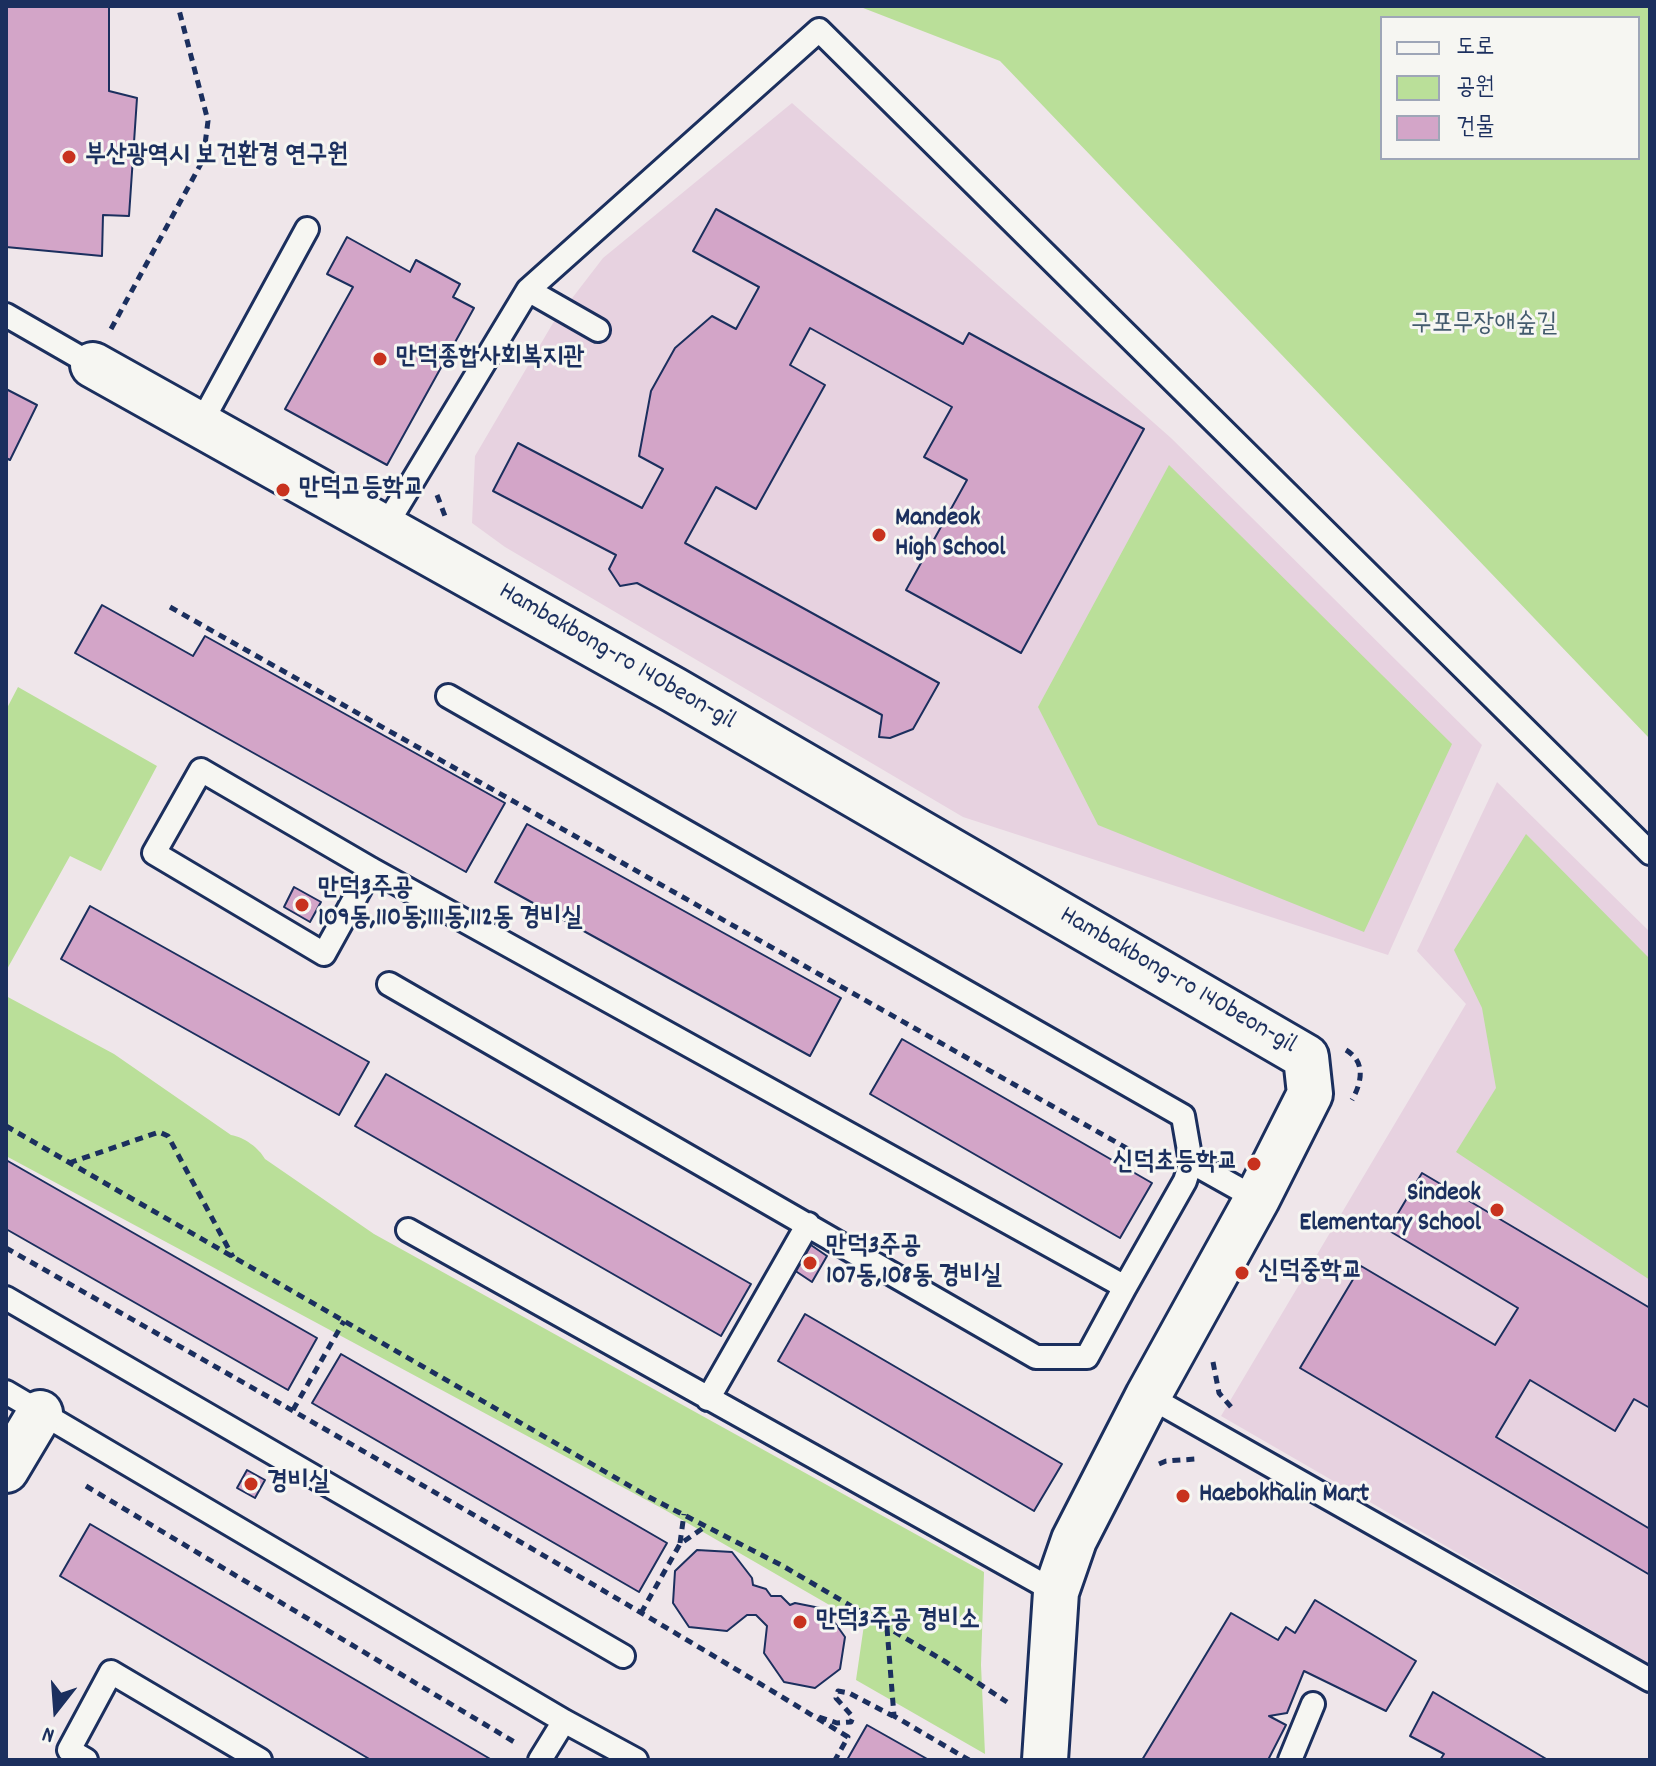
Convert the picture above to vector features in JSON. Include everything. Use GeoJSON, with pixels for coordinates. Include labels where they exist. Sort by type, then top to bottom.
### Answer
{"type":"FeatureCollection","features":[{"type":"Feature","properties":{"kind":"street","name":"Hambakbong-ro 140beon-gil"},"geometry":{"type":"LineString","coordinates":[[100,350],[200,425],[674,690],[1306,1057],[1310,1094],[1074,1540],[1056,1592],[1045,1760]]}},
{"type":"Feature","properties":{"kind":"street"},"geometry":{"type":"LineString","coordinates":[[6,1470],[23,1402]]}},
{"type":"Feature","properties":{"kind":"lane"},"geometry":{"type":"LineString","coordinates":[[385,527],[528,290],[819,30],[1650,853]]}},
{"type":"Feature","properties":{"kind":"lane"},"geometry":{"type":"LineString","coordinates":[[200,425],[307,229]]}},
{"type":"Feature","properties":{"kind":"lane"},"geometry":{"type":"LineString","coordinates":[[528,290],[598,330]]}},
{"type":"Feature","properties":{"kind":"lane","name":"Hambakbong-ro 140beon-gil"},"geometry":{"type":"LineString","coordinates":[[6,315],[100,350]]}},
{"type":"Feature","properties":{"kind":"lane"},"geometry":{"type":"LineString","coordinates":[[389,984],[1036,1357],[1087,1357],[1188,1171],[1183,1116],[448,696]]}},
{"type":"Feature","properties":{"kind":"lane"},"geometry":{"type":"LineString","coordinates":[[371,869],[324,954],[154,853],[201,770],[371,869],[1125,1287]]}},
{"type":"Feature","properties":{"kind":"lane"},"geometry":{"type":"LineString","coordinates":[[1188,1171],[1257,1199]]}},
{"type":"Feature","properties":{"kind":"lane"},"geometry":{"type":"LineString","coordinates":[[708,1399],[808,1224]]}},
{"type":"Feature","properties":{"kind":"lane"},"geometry":{"type":"LineString","coordinates":[[408,1230],[1056,1592]]}},
{"type":"Feature","properties":{"kind":"lane"},"geometry":{"type":"LineString","coordinates":[[6,1298],[623,1656]]}},
{"type":"Feature","properties":{"kind":"lane"},"geometry":{"type":"LineString","coordinates":[[1148,1396],[1650,1680]]}},
{"type":"Feature","properties":{"kind":"lane"},"geometry":{"type":"LineString","coordinates":[[23,1402],[564,1721],[636,1760]]}},
{"type":"Feature","properties":{"kind":"lane"},"geometry":{"type":"LineString","coordinates":[[86,1760],[69,1750],[111,1672],[260,1760]]}},
{"type":"Feature","properties":{"kind":"lane"},"geometry":{"type":"LineString","coordinates":[[1290,1760],[1313,1704]]}},
{"type":"Feature","properties":{"kind":"lane"},"geometry":{"type":"LineString","coordinates":[[541,1759],[564,1721]]}},
{"type":"Feature","properties":{"kind":"path"},"geometry":{"type":"LineString","coordinates":[[100,350],[203,160],[208,121],[178,6]]}},
{"type":"Feature","properties":{"kind":"path"},"geometry":{"type":"LineString","coordinates":[[170,607],[1188,1171]]}},
{"type":"Feature","properties":{"kind":"path"},"geometry":{"type":"LineString","coordinates":[[6,1126],[684,1514],[783,1566],[1007,1702]]}},
{"type":"Feature","properties":{"kind":"path"},"geometry":{"type":"LineString","coordinates":[[69,1163],[159,1132],[168,1136],[233,1258]]}},
{"type":"Feature","properties":{"kind":"path"},"geometry":{"type":"LineString","coordinates":[[6,1248],[293,1410],[848,1737],[835,1760]]}},
{"type":"Feature","properties":{"kind":"path"},"geometry":{"type":"LineString","coordinates":[[293,1410],[344,1321]]}},
{"type":"Feature","properties":{"kind":"path"},"geometry":{"type":"LineString","coordinates":[[1154,1466],[1166,1461],[1203,1459]]}},
{"type":"Feature","properties":{"kind":"path"},"geometry":{"type":"LineString","coordinates":[[86,1486],[541,1759]]}},
{"type":"Feature","properties":{"kind":"path"},"geometry":{"type":"LineString","coordinates":[[641,1613],[680,1544],[684,1514]]}},
{"type":"Feature","properties":{"kind":"path"},"geometry":{"type":"LineString","coordinates":[[680,1544],[706,1526]]}},
{"type":"Feature","properties":{"kind":"path"},"geometry":{"type":"LineString","coordinates":[[887,1627],[894,1716]]}},
{"type":"Feature","properties":{"kind":"path"},"geometry":{"type":"LineString","coordinates":[[809,1713],[837,1723],[851,1722],[853,1717],[836,1698],[838,1691],[849,1693],[969,1760]]}},
{"type":"Feature","properties":{"kind":"shaded area","name":"Mandeok High School"},"geometry":{"type":"Polygon","coordinates":[[[792,103],[1171,438],[1482,745],[1388,955],[963,817],[505,547],[472,523],[475,456],[553,323],[603,258],[792,103]]]}},
{"type":"Feature","properties":{"kind":"shaded area","name":"Sindeok Elementary School"},"geometry":{"type":"Polygon","coordinates":[[[1497,782],[1650,932],[1650,1664],[1221,1416],[1466,1004],[1417,951],[1497,782]]]}},
{"type":"Feature","properties":{"kind":"green space","name":"구포무장애숲길"},"geometry":{"type":"Polygon","coordinates":[[[858,6],[1650,6],[1650,739],[1000,61],[858,6]]]}},
{"type":"Feature","properties":{"kind":"green space"},"geometry":{"type":"Polygon","coordinates":[[[1169,465],[1452,744],[1364,932],[1098,825],[1038,707],[1169,465]]]}},
{"type":"Feature","properties":{"kind":"green space"},"geometry":{"type":"Polygon","coordinates":[[[18,687],[157,766],[101,871],[70,856],[6,971],[6,710],[18,687]]]}},
{"type":"Feature","properties":{"kind":"green space"},"geometry":{"type":"Polygon","coordinates":[[[1526,834],[1650,959],[1650,1280],[1456,1152],[1496,1088],[1482,1008],[1454,950],[1526,834]]]}},
{"type":"Feature","properties":{"kind":"green space"},"geometry":{"type":"Polygon","coordinates":[[[6,996],[114,1054],[231,1135],[251,1144],[265,1159],[374,1234],[984,1572],[981,1665],[985,1754],[856,1680],[864,1625],[665,1510],[6,1156],[6,996]]]}},
{"type":"Feature","properties":{"kind":"building","name":"부산광역시 보건환경 연구원"},"geometry":{"type":"Polygon","coordinates":[[[6,6],[109,6],[109,91],[137,98],[129,216],[103,215],[102,256],[6,247],[6,6]]]}},
{"type":"Feature","properties":{"kind":"building"},"geometry":{"type":"Polygon","coordinates":[[[716,209],[963,344],[969,333],[1144,429],[1021,653],[906,590],[967,480],[924,457],[952,407],[810,328],[790,365],[825,385],[756,509],[716,487],[685,543],[939,683],[913,729],[890,738],[879,737],[882,715],[637,583],[620,586],[609,569],[616,555],[493,491],[518,443],[642,508],[663,469],[639,456],[651,391],[675,348],[712,316],[736,329],[759,287],[693,251],[716,209]]]}},
{"type":"Feature","properties":{"kind":"building","name":"만덕종합사회복지관"},"geometry":{"type":"Polygon","coordinates":[[[347,237],[410,272],[416,260],[460,284],[453,297],[474,308],[387,465],[285,409],[353,287],[327,274],[347,237]]]}},
{"type":"Feature","properties":{"kind":"building"},"geometry":{"type":"Polygon","coordinates":[[[6,389],[37,405],[10,460],[6,458],[6,389]]]}},
{"type":"Feature","properties":{"kind":"building"},"geometry":{"type":"Polygon","coordinates":[[[102,605],[193,656],[205,636],[505,803],[466,872],[75,653],[102,605]]]}},
{"type":"Feature","properties":{"kind":"building"},"geometry":{"type":"Polygon","coordinates":[[[527,824],[841,998],[810,1056],[495,882],[527,824]]]}},
{"type":"Feature","properties":{"kind":"building","name":"만덕3주공 109동,110동,111동,112동 경비실"},"geometry":{"type":"Polygon","coordinates":[[[294,887],[321,902],[310,922],[284,907],[294,887]]]}},
{"type":"Feature","properties":{"kind":"building"},"geometry":{"type":"Polygon","coordinates":[[[90,906],[369,1062],[339,1115],[61,959],[90,906]]]}},
{"type":"Feature","properties":{"kind":"building"},"geometry":{"type":"Polygon","coordinates":[[[902,1039],[1152,1183],[1120,1238],[870,1094],[902,1039]]]}},
{"type":"Feature","properties":{"kind":"building"},"geometry":{"type":"Polygon","coordinates":[[[386,1074],[751,1284],[721,1336],[355,1126],[386,1074]]]}},
{"type":"Feature","properties":{"kind":"building"},"geometry":{"type":"Polygon","coordinates":[[[6,1160],[317,1338],[288,1390],[6,1229],[6,1160]]]}},
{"type":"Feature","properties":{"kind":"building"},"geometry":{"type":"Polygon","coordinates":[[[1422,1173],[1650,1308],[1650,1408],[1634,1399],[1615,1431],[1530,1380],[1496,1437],[1650,1529],[1650,1575],[1300,1368],[1361,1266],[1495,1345],[1518,1308],[1388,1230],[1422,1173]]]}},
{"type":"Feature","properties":{"kind":"building","name":"만덕3주공 107동,108동 경비실"},"geometry":{"type":"Polygon","coordinates":[[[808,1243],[827,1256],[812,1282],[794,1270],[808,1243]]]}},
{"type":"Feature","properties":{"kind":"building"},"geometry":{"type":"Polygon","coordinates":[[[805,1314],[1062,1464],[1034,1511],[778,1361],[805,1314]]]}},
{"type":"Feature","properties":{"kind":"building"},"geometry":{"type":"Polygon","coordinates":[[[341,1354],[667,1543],[639,1592],[312,1403],[341,1354]]]}},
{"type":"Feature","properties":{"kind":"building","name":"경비실"},"geometry":{"type":"Polygon","coordinates":[[[247,1470],[265,1480],[255,1498],[237,1488],[247,1470]]]}},
{"type":"Feature","properties":{"kind":"building"},"geometry":{"type":"Polygon","coordinates":[[[90,1524],[492,1760],[371,1760],[60,1576],[90,1524]]]}},
{"type":"Feature","properties":{"kind":"building","name":"만덕3주공 경비소"},"geometry":{"type":"Polygon","coordinates":[[[697,1550],[732,1552],[752,1578],[753,1585],[766,1589],[771,1596],[781,1596],[790,1605],[795,1603],[825,1609],[845,1637],[840,1669],[815,1688],[784,1682],[764,1653],[767,1626],[756,1615],[747,1615],[727,1631],[689,1627],[673,1603],[675,1571],[697,1550]]]}},
{"type":"Feature","properties":{"kind":"building"},"geometry":{"type":"Polygon","coordinates":[[[1315,1600],[1416,1661],[1386,1711],[1304,1671],[1287,1713],[1269,1716],[1286,1725],[1268,1760],[1142,1760],[1231,1613],[1278,1640],[1286,1627],[1295,1633],[1315,1600]]]}},
{"type":"Feature","properties":{"kind":"building"},"geometry":{"type":"Polygon","coordinates":[[[1433,1692],[1548,1760],[1440,1760],[1444,1754],[1410,1736],[1433,1692]]]}},
{"type":"Feature","properties":{"kind":"building"},"geometry":{"type":"Polygon","coordinates":[[[867,1725],[929,1760],[847,1760],[867,1725]]]}},
{"type":"Feature","properties":{"kind":"place","name":"부산광역시 보건환경 연구원"},"geometry":{"type":"Point","coordinates":[69,157]}},
{"type":"Feature","properties":{"kind":"place","name":"만덕종합사회복지관"},"geometry":{"type":"Point","coordinates":[380,359]}},
{"type":"Feature","properties":{"kind":"place","name":"만덕고등학교"},"geometry":{"type":"Point","coordinates":[283,490]}},
{"type":"Feature","properties":{"kind":"place","name":"Mandeok High School"},"geometry":{"type":"Point","coordinates":[879,535]}},
{"type":"Feature","properties":{"kind":"place","name":"만덕3주공 109동,110동,111동,112동 경비실"},"geometry":{"type":"Point","coordinates":[302,905]}},
{"type":"Feature","properties":{"kind":"place","name":"신덕초등학교"},"geometry":{"type":"Point","coordinates":[1254,1164]}},
{"type":"Feature","properties":{"kind":"place","name":"Sindeok Elementary School"},"geometry":{"type":"Point","coordinates":[1497,1210]}},
{"type":"Feature","properties":{"kind":"place","name":"만덕3주공 107동,108동 경비실"},"geometry":{"type":"Point","coordinates":[810,1263]}},
{"type":"Feature","properties":{"kind":"place","name":"신덕중학교"},"geometry":{"type":"Point","coordinates":[1242,1273]}},
{"type":"Feature","properties":{"kind":"place","name":"경비실"},"geometry":{"type":"Point","coordinates":[251,1484]}},
{"type":"Feature","properties":{"kind":"place","name":"Haebokhalin Mart"},"geometry":{"type":"Point","coordinates":[1183,1496]}},
{"type":"Feature","properties":{"kind":"place","name":"만덕3주공 경비소"},"geometry":{"type":"Point","coordinates":[800,1622]}}]}
